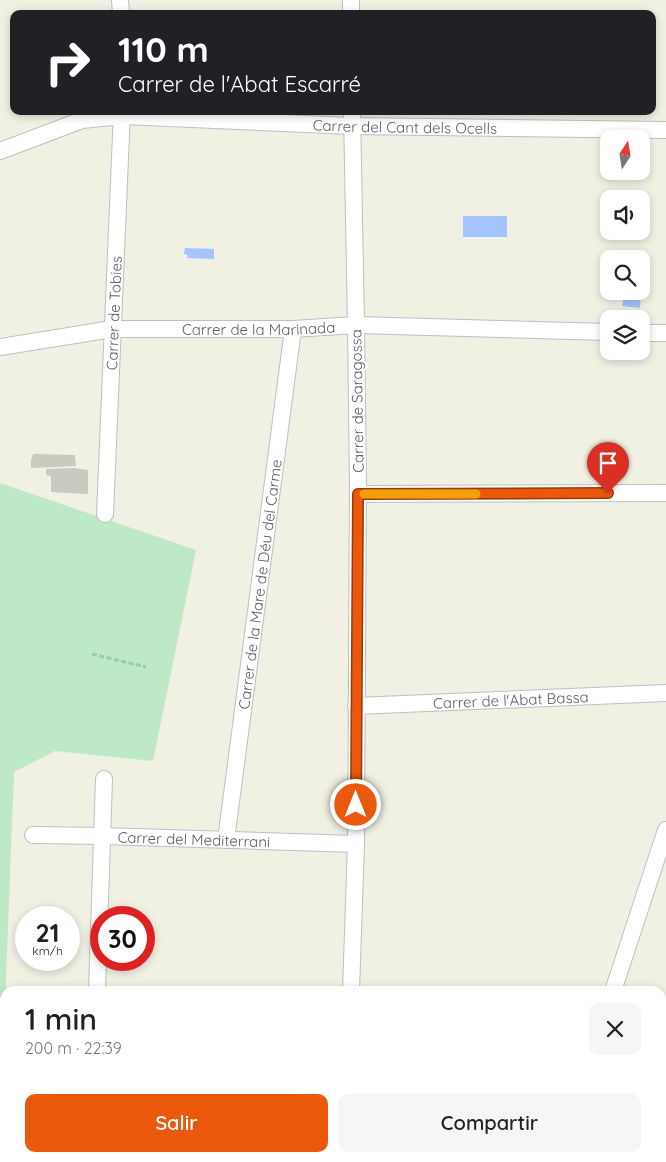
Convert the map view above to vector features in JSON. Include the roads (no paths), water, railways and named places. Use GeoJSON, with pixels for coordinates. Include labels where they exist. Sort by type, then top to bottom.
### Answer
{"type":"FeatureCollection","features":[{"type":"Feature","properties":{"kind":"street","name":"Carrer del Cant dels Ocells"},"geometry":{"type":"LineString","coordinates":[[0,151],[82,120],[115,115]]}},
{"type":"Feature","properties":{"kind":"street","name":"Carrer de Tobies"},"geometry":{"type":"LineString","coordinates":[[105,514],[122,115]]}},
{"type":"Feature","properties":{"kind":"street","name":"Carrer del Cant dels Ocells"},"geometry":{"type":"LineString","coordinates":[[168,115],[352,119],[666,130]]}},
{"type":"Feature","properties":{"kind":"street","name":"Carrer de Saragossa"},"geometry":{"type":"LineString","coordinates":[[351,986],[356,844],[358,494],[352,119]]}},
{"type":"Feature","properties":{"kind":"street","name":"Carrer de la Marinada"},"geometry":{"type":"LineString","coordinates":[[0,347],[112,328],[293,329],[356,326],[600,332]]}},
{"type":"Feature","properties":{"kind":"street","name":"Carrer de la Mare de Déu del Carme"},"geometry":{"type":"LineString","coordinates":[[226,840],[293,329]]}},
{"type":"Feature","properties":{"kind":"street"},"geometry":{"type":"LineString","coordinates":[[650,333],[666,333]]}},
{"type":"Feature","properties":{"kind":"street"},"geometry":{"type":"LineString","coordinates":[[358,494],[666,493]]}},
{"type":"Feature","properties":{"kind":"street","name":"Carrer de l'Abat Bassa"},"geometry":{"type":"LineString","coordinates":[[356,706],[666,693]]}},
{"type":"Feature","properties":{"kind":"street"},"geometry":{"type":"LineString","coordinates":[[97,986],[104,779]]}},
{"type":"Feature","properties":{"kind":"street"},"geometry":{"type":"LineString","coordinates":[[615,986],[666,830]]}},
{"type":"Feature","properties":{"kind":"street","name":"Carrer del Mediterrani"},"geometry":{"type":"LineString","coordinates":[[33,835],[356,844]]}},
{"type":"Feature","properties":{"kind":"water"},"geometry":{"type":"Polygon","coordinates":[[[463,216],[507,216],[507,237],[463,237],[463,216]]]}},
{"type":"Feature","properties":{"kind":"water"},"geometry":{"type":"Polygon","coordinates":[[[185,248],[214,249],[214,259],[187,258],[188,255],[184,254],[185,248]]]}},
{"type":"Feature","properties":{"kind":"water"},"geometry":{"type":"Polygon","coordinates":[[[623,300],[640,300],[640,308],[622,306],[623,300]]]}}]}
